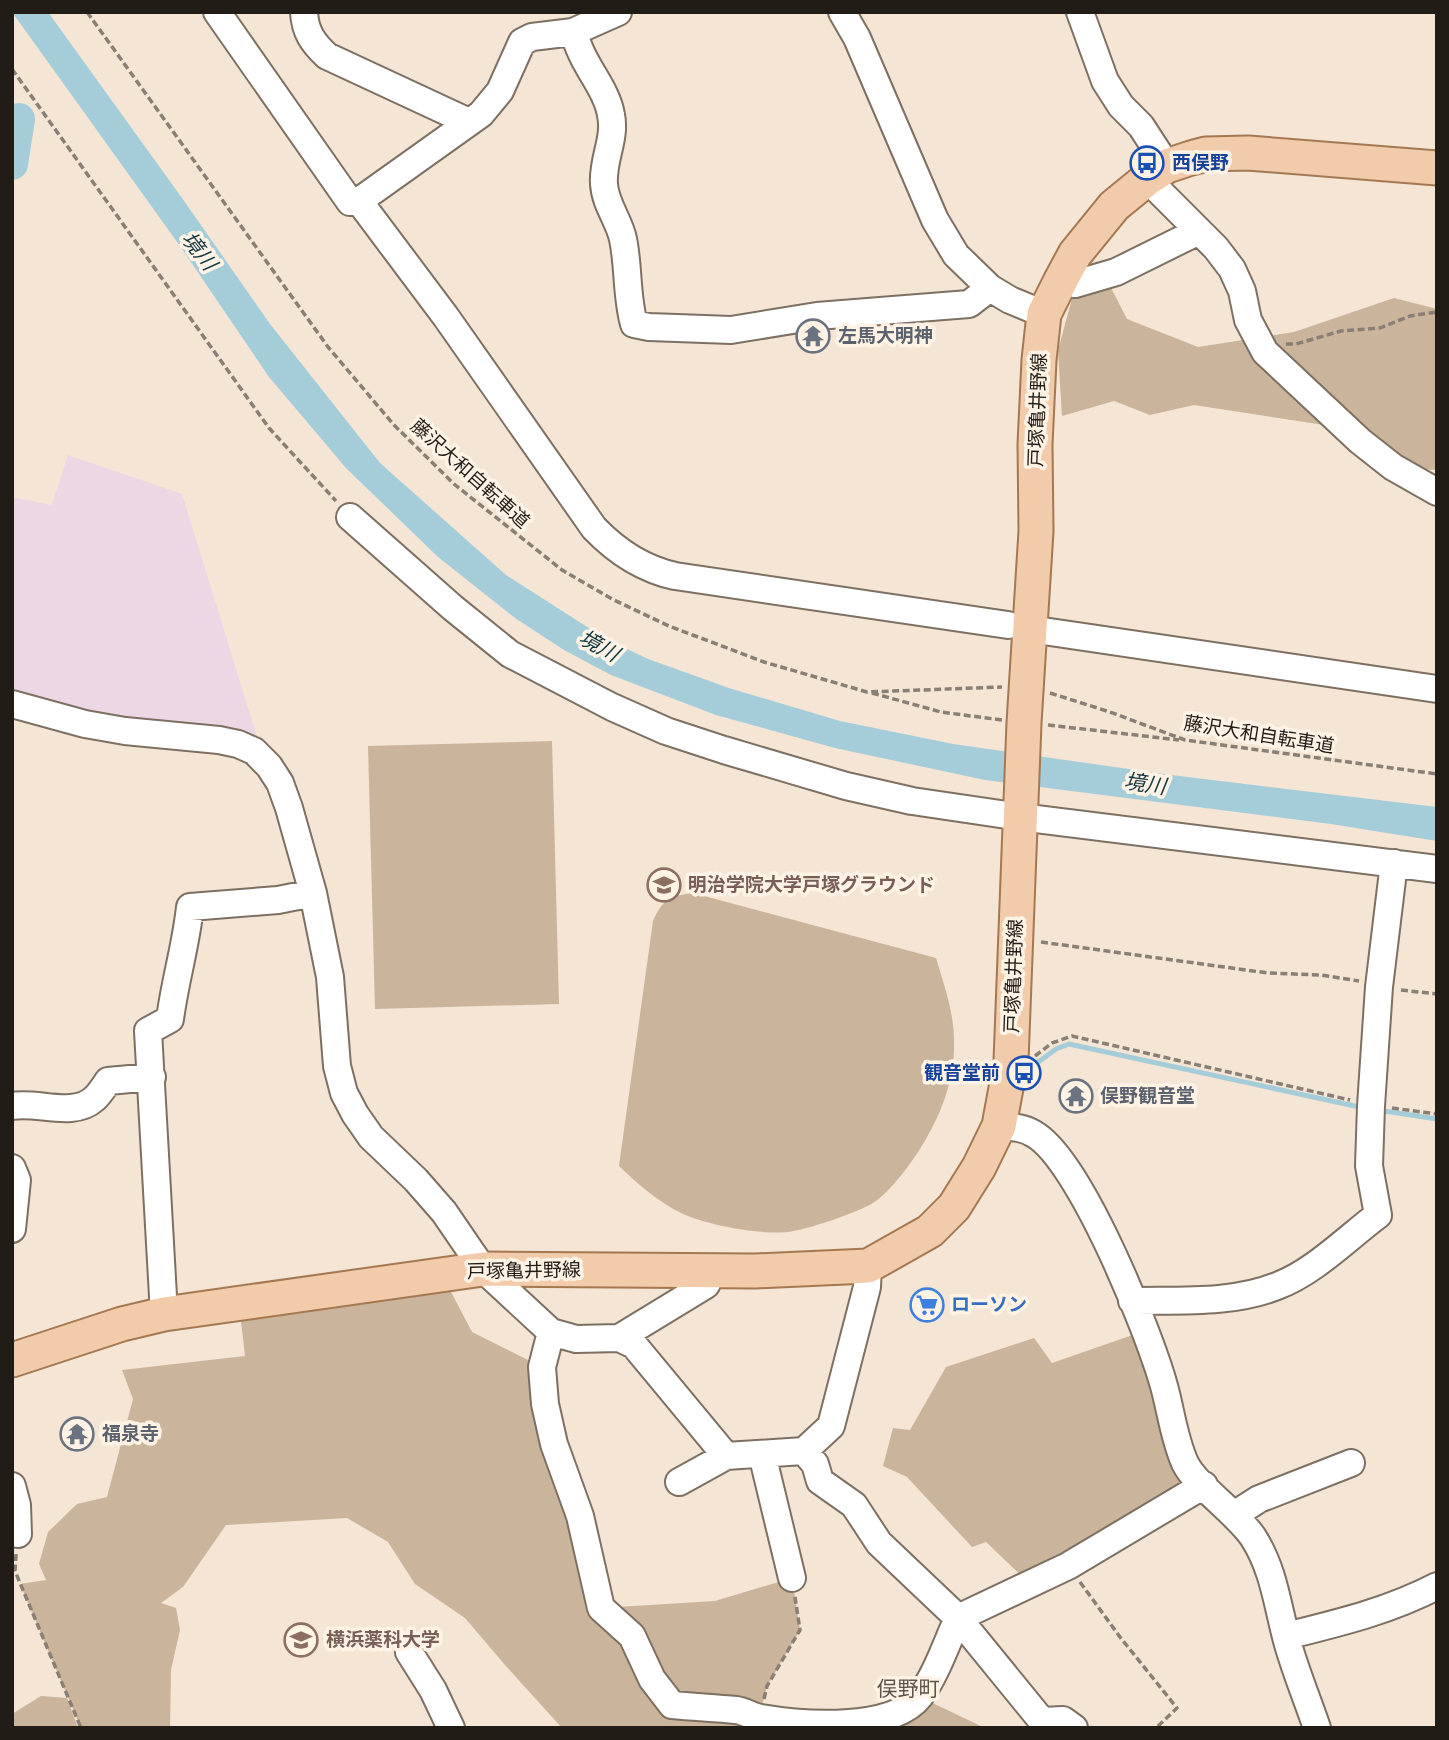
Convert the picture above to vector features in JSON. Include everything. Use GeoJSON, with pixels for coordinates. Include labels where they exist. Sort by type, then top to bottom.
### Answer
{"type":"FeatureCollection","features":[{"type":"Feature","properties":{"kind":"main road","name":"戸塚亀井野線"},"geometry":{"type":"LineString","coordinates":[[12,1360],[122,1324],[164,1314],[483,1269],[713,1271],[868,1266],[930,1231],[954,1207],[979,1167],[999,1126],[1011,1061],[1024,726],[1036,531],[1035,444],[1039,360],[1044,314],[1060,280],[1075,254],[1114,206],[1157,172],[1206,154],[1248,153],[1437,168]]}},
{"type":"Feature","properties":{"kind":"street"},"geometry":{"type":"LineString","coordinates":[[217,12],[350,202],[359,201],[481,114],[500,91],[522,42],[532,37],[573,32],[618,12]]}},
{"type":"Feature","properties":{"kind":"street"},"geometry":{"type":"LineString","coordinates":[[304,12],[308,34],[327,56],[469,122]]}},
{"type":"Feature","properties":{"kind":"street"},"geometry":{"type":"LineString","coordinates":[[842,12],[857,38],[943,235],[956,255],[990,289],[1044,314]]}},
{"type":"Feature","properties":{"kind":"street"},"geometry":{"type":"LineString","coordinates":[[1080,12],[1105,82],[1121,106],[1141,126],[1157,172],[1199,231],[1232,269],[1242,291],[1248,320],[1265,352],[1360,441],[1393,467],[1437,492]]}},
{"type":"Feature","properties":{"kind":"street"},"geometry":{"type":"LineString","coordinates":[[573,32],[612,116],[604,185],[624,242],[627,291],[634,324],[731,330],[817,316],[969,304],[990,289]]}},
{"type":"Feature","properties":{"kind":"street"},"geometry":{"type":"LineString","coordinates":[[359,201],[446,317],[594,528],[607,542],[630,558],[658,572],[675,576],[1008,625]]}},
{"type":"Feature","properties":{"kind":"street"},"geometry":{"type":"LineString","coordinates":[[1060,280],[1075,284],[1116,272],[1199,231]]}},
{"type":"Feature","properties":{"kind":"street"},"geometry":{"type":"LineString","coordinates":[[350,517],[453,608],[510,654],[612,708],[666,731],[846,786],[912,801],[1437,869]]}},
{"type":"Feature","properties":{"kind":"street"},"geometry":{"type":"LineString","coordinates":[[1043,631],[1437,689]]}},
{"type":"Feature","properties":{"kind":"street"},"geometry":{"type":"LineString","coordinates":[[12,704],[85,724],[238,744],[254,751],[269,766],[280,783],[313,894],[330,976],[337,1066],[344,1093],[355,1114],[371,1137],[416,1180],[444,1212],[483,1269],[551,1332],[576,1339],[619,1338],[634,1345],[726,1456]]}},
{"type":"Feature","properties":{"kind":"street"},"geometry":{"type":"LineString","coordinates":[[1132,1301],[1202,1300],[1250,1294],[1276,1286],[1311,1267],[1378,1215],[1369,1166],[1371,1111],[1379,987],[1394,863]]}},
{"type":"Feature","properties":{"kind":"street"},"geometry":{"type":"LineString","coordinates":[[164,1314],[148,1031],[170,1019],[190,907],[278,900],[313,894]]}},
{"type":"Feature","properties":{"kind":"street"},"geometry":{"type":"LineString","coordinates":[[12,1106],[22,1104],[81,1107],[95,1099],[108,1081],[152,1077]]}},
{"type":"Feature","properties":{"kind":"street"},"geometry":{"type":"LineString","coordinates":[[999,1126],[1022,1128],[1035,1134],[1057,1154],[1090,1210],[1132,1301],[1164,1384],[1185,1464],[1251,1535],[1264,1557],[1277,1591],[1286,1636],[1317,1728]]}},
{"type":"Feature","properties":{"kind":"street"},"geometry":{"type":"LineString","coordinates":[[12,1168],[17,1180],[12,1228]]}},
{"type":"Feature","properties":{"kind":"street"},"geometry":{"type":"LineString","coordinates":[[679,1482],[726,1456],[804,1451],[831,1426],[867,1287],[868,1266]]}},
{"type":"Feature","properties":{"kind":"street"},"geometry":{"type":"LineString","coordinates":[[619,1338],[706,1284],[713,1271]]}},
{"type":"Feature","properties":{"kind":"street"},"geometry":{"type":"LineString","coordinates":[[551,1332],[542,1367],[545,1404],[554,1444],[580,1516],[601,1608],[632,1636],[652,1679],[672,1705],[740,1710],[758,1723],[865,1722],[896,1714],[920,1697],[958,1618],[1068,1566],[1204,1485]]}},
{"type":"Feature","properties":{"kind":"street"},"geometry":{"type":"LineString","coordinates":[[804,1451],[815,1464],[820,1480],[854,1505],[879,1544],[958,1618],[1042,1721],[1063,1720],[1074,1728]]}},
{"type":"Feature","properties":{"kind":"street"},"geometry":{"type":"LineString","coordinates":[[762,1454],[792,1578]]}},
{"type":"Feature","properties":{"kind":"street"},"geometry":{"type":"LineString","coordinates":[[1234,1515],[1259,1499],[1351,1463]]}},
{"type":"Feature","properties":{"kind":"street"},"geometry":{"type":"LineString","coordinates":[[12,1486],[18,1534]]}},
{"type":"Feature","properties":{"kind":"street"},"geometry":{"type":"LineString","coordinates":[[1286,1636],[1408,1601],[1437,1586]]}},
{"type":"Feature","properties":{"kind":"street"},"geometry":{"type":"LineString","coordinates":[[409,1652],[433,1690],[451,1728]]}},
{"type":"Feature","properties":{"kind":"path","name":"藤沢大和自転車道"},"geometry":{"type":"LineString","coordinates":[[87,12],[328,347],[394,425],[454,484],[562,570],[612,599],[669,626],[764,662],[867,692],[1008,687]]}},
{"type":"Feature","properties":{"kind":"path"},"geometry":{"type":"LineString","coordinates":[[12,69],[269,428],[350,517]]}},
{"type":"Feature","properties":{"kind":"path"},"geometry":{"type":"LineString","coordinates":[[1296,344],[1341,331],[1380,328],[1410,316],[1437,312]]}},
{"type":"Feature","properties":{"kind":"path","name":"藤沢大和自転車道"},"geometry":{"type":"LineString","coordinates":[[1042,690],[1185,740],[1437,774]]}},
{"type":"Feature","properties":{"kind":"path"},"geometry":{"type":"LineString","coordinates":[[867,692],[941,712],[1024,726],[1185,740]]}},
{"type":"Feature","properties":{"kind":"path"},"geometry":{"type":"LineString","coordinates":[[1039,942],[1268,973],[1348,978],[1379,987],[1437,995]]}},
{"type":"Feature","properties":{"kind":"path"},"geometry":{"type":"LineString","coordinates":[[1008,1077],[1052,1043],[1072,1037],[1371,1111],[1437,1114]]}},
{"type":"Feature","properties":{"kind":"path"},"geometry":{"type":"LineString","coordinates":[[18,1534],[15,1571],[81,1728]]}},
{"type":"Feature","properties":{"kind":"path"},"geometry":{"type":"LineString","coordinates":[[1068,1566],[1119,1637],[1177,1708],[1156,1728]]}},
{"type":"Feature","properties":{"kind":"path"},"geometry":{"type":"LineString","coordinates":[[758,1723],[767,1686],[800,1630],[792,1578]]}},
{"type":"Feature","properties":{"kind":"shaded area"},"geometry":{"type":"Polygon","coordinates":[[[1108,282],[1127,319],[1198,347],[1294,332],[1394,298],[1437,309],[1437,470],[1377,467],[1324,425],[1194,405],[1150,415],[1114,401],[1062,416],[1058,350],[1073,295],[1108,282]]]}},
{"type":"Feature","properties":{"kind":"shaded area"},"geometry":{"type":"Polygon","coordinates":[[[68,455],[182,494],[257,737],[213,724],[118,719],[12,691],[12,497],[52,505],[68,455]]]}},
{"type":"Feature","properties":{"kind":"shaded area"},"geometry":{"type":"Polygon","coordinates":[[[552,741],[559,1004],[375,1009],[368,746],[552,741]]]}},
{"type":"Feature","properties":{"kind":"shaded area"},"geometry":{"type":"Polygon","coordinates":[[[693,893],[936,958],[954,1030],[953,1066],[947,1091],[933,1126],[917,1154],[895,1182],[873,1203],[796,1231],[749,1231],[683,1214],[641,1186],[619,1166],[653,921],[668,900],[693,893]]]}},
{"type":"Feature","properties":{"kind":"shaded area"},"geometry":{"type":"Polygon","coordinates":[[[450,1290],[472,1332],[542,1367],[601,1608],[715,1601],[792,1578],[800,1630],[767,1686],[759,1718],[865,1722],[920,1697],[985,1728],[562,1728],[465,1618],[415,1584],[388,1542],[347,1518],[226,1525],[183,1587],[161,1603],[176,1608],[180,1630],[171,1670],[170,1728],[81,1728],[20,1584],[46,1580],[39,1564],[48,1532],[77,1504],[107,1497],[133,1399],[122,1370],[245,1356],[241,1321],[368,1300],[450,1290]]]}},
{"type":"Feature","properties":{"kind":"shaded area"},"geometry":{"type":"Polygon","coordinates":[[[1144,1331],[1194,1476],[1031,1585],[986,1542],[972,1547],[907,1477],[883,1466],[893,1428],[910,1430],[946,1367],[1034,1338],[1052,1363],[1144,1331]]]}},
{"type":"Feature","properties":{"kind":"shaded area"},"geometry":{"type":"Polygon","coordinates":[[[41,1696],[67,1698],[78,1728],[12,1728],[12,1714],[41,1696]]]}},
{"type":"Feature","properties":{"kind":"water","name":"境川"},"geometry":{"type":"Polygon","coordinates":[[[12,12],[48,12],[270,324],[380,463],[506,575],[606,639],[648,659],[729,688],[840,721],[953,744],[1171,775],[1437,807],[1437,841],[1331,824],[985,780],[835,748],[716,715],[611,675],[564,650],[515,618],[438,557],[346,468],[269,377],[180,246],[12,12]]]}},
{"type":"Feature","properties":{"kind":"waterway"},"geometry":{"type":"LineString","coordinates":[[12,109],[19,119]]}},
{"type":"Feature","properties":{"kind":"waterway"},"geometry":{"type":"LineString","coordinates":[[12,164],[19,119]]}},
{"type":"Feature","properties":{"kind":"waterway"},"geometry":{"type":"LineString","coordinates":[[1029,1069],[1056,1049],[1069,1044],[1364,1108]]}},
{"type":"Feature","properties":{"kind":"waterway"},"geometry":{"type":"LineString","coordinates":[[1378,1110],[1437,1119]]}},
{"type":"Feature","properties":{"kind":"place","name":"西俣野"},"geometry":{"type":"Point","coordinates":[1147,163]}},
{"type":"Feature","properties":{"kind":"place","name":"左馬大明神"},"geometry":{"type":"Point","coordinates":[813,336]}},
{"type":"Feature","properties":{"kind":"place","name":"明治学院大学戸塚グラウンド"},"geometry":{"type":"Point","coordinates":[664,885]}},
{"type":"Feature","properties":{"kind":"place","name":"観音堂前"},"geometry":{"type":"Point","coordinates":[1024,1073]}},
{"type":"Feature","properties":{"kind":"place","name":"俣野観音堂"},"geometry":{"type":"Point","coordinates":[1076,1096]}},
{"type":"Feature","properties":{"kind":"place","name":"ローソン"},"geometry":{"type":"Point","coordinates":[927,1305]}},
{"type":"Feature","properties":{"kind":"place","name":"福泉寺"},"geometry":{"type":"Point","coordinates":[77,1434]}},
{"type":"Feature","properties":{"kind":"place","name":"横浜薬科大学"},"geometry":{"type":"Point","coordinates":[301,1640]}},
{"type":"Feature","properties":{"kind":"district","name":"俣野町"},"geometry":{"type":"Point","coordinates":[908,1689]}}]}
